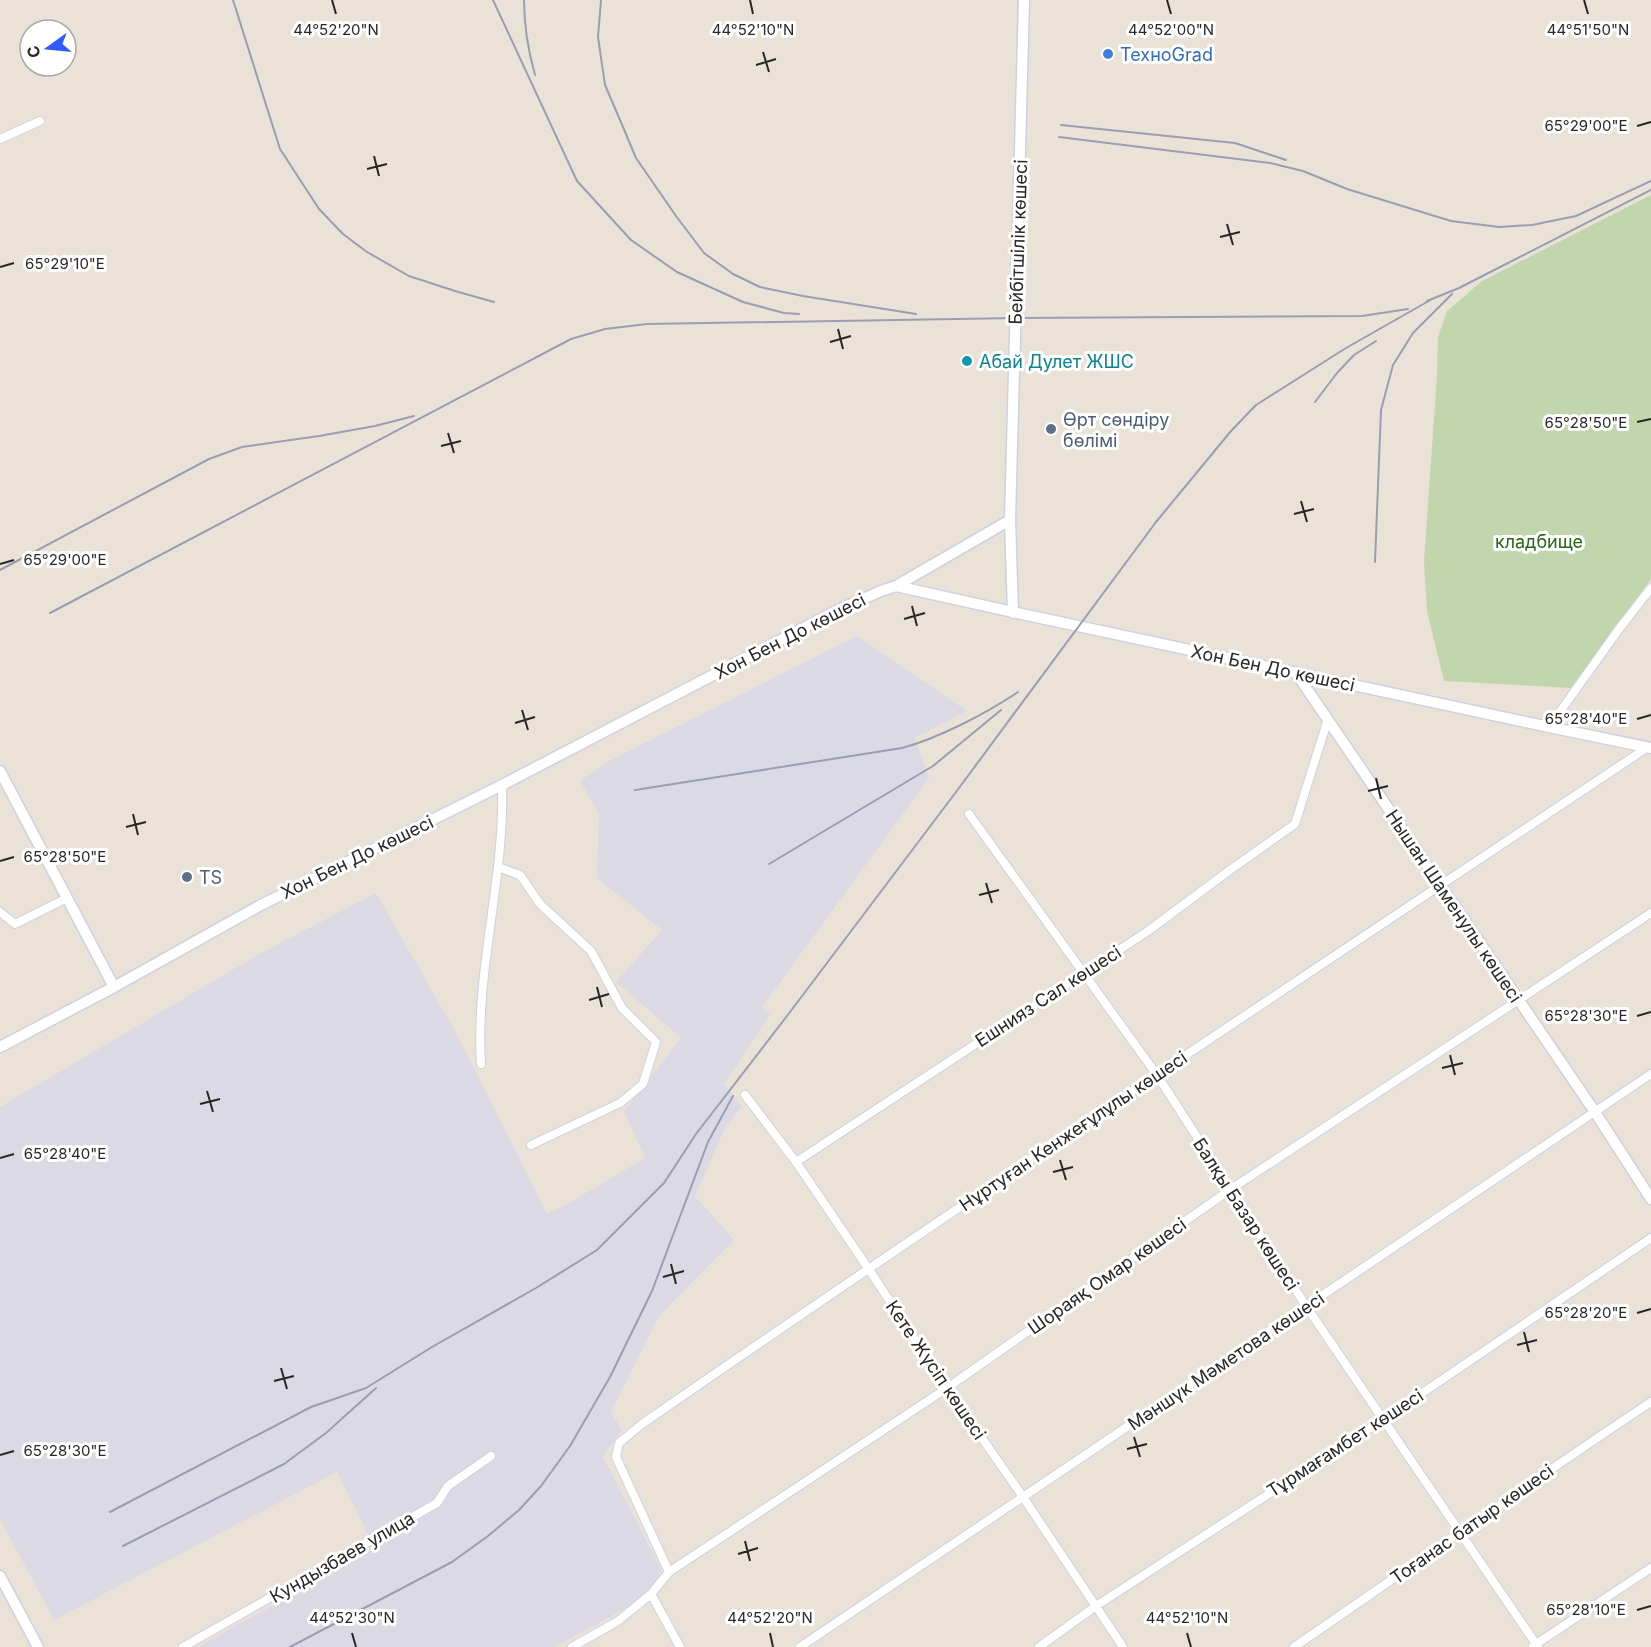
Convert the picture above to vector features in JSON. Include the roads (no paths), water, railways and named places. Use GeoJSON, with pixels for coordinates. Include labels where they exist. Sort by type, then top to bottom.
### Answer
{"type":"FeatureCollection","features":[{"type":"Feature","properties":{"kind":"street","name":"Бейбітшілік көшесі"},"geometry":{"type":"LineString","coordinates":[[1013,613],[1010,520],[1024,0]]}},
{"type":"Feature","properties":{"kind":"street"},"geometry":{"type":"LineString","coordinates":[[0,139],[40,121]]}},
{"type":"Feature","properties":{"kind":"street"},"geometry":{"type":"LineString","coordinates":[[896,586],[1010,520]]}},
{"type":"Feature","properties":{"kind":"street","name":"Хон Бен До көшесі"},"geometry":{"type":"LineString","coordinates":[[0,1047],[114,987],[259,906],[502,785],[836,611],[896,586],[1013,613],[1650,747]]}},
{"type":"Feature","properties":{"kind":"street"},"geometry":{"type":"LineString","coordinates":[[1549,727],[1651,588]]}},
{"type":"Feature","properties":{"kind":"street","name":"Нышан Шаменулы көшесі"},"geometry":{"type":"LineString","coordinates":[[1296,673],[1651,1199]]}},
{"type":"Feature","properties":{"kind":"street","name":"Ешнияз Сал көшесі"},"geometry":{"type":"LineString","coordinates":[[796,1162],[1148,931],[1295,824],[1328,720]]}},
{"type":"Feature","properties":{"kind":"street","name":"Нұртуған Кенжеғұлұлы көшесі"},"geometry":{"type":"LineString","coordinates":[[669,1572],[616,1457],[619,1443],[642,1424],[868,1268],[1650,747]]}},
{"type":"Feature","properties":{"kind":"street"},"geometry":{"type":"LineString","coordinates":[[0,771],[114,987]]}},
{"type":"Feature","properties":{"kind":"street"},"geometry":{"type":"LineString","coordinates":[[481,1064],[479,1033],[498,867],[502,785]]}},
{"type":"Feature","properties":{"kind":"street","name":"Балқы Базар көшесі"},"geometry":{"type":"LineString","coordinates":[[969,814],[1157,1075],[1306,1306],[1535,1646]]}},
{"type":"Feature","properties":{"kind":"street"},"geometry":{"type":"LineString","coordinates":[[498,867],[520,875],[540,904],[591,951],[622,1008],[656,1042],[643,1084],[620,1102],[531,1145]]}},
{"type":"Feature","properties":{"kind":"street"},"geometry":{"type":"LineString","coordinates":[[0,912],[15,924],[67,898]]}},
{"type":"Feature","properties":{"kind":"street","name":"Шораяқ Омар көшесі"},"geometry":{"type":"LineString","coordinates":[[572,1647],[618,1621],[651,1594],[669,1572],[947,1388],[1231,1189],[1651,913]]}},
{"type":"Feature","properties":{"kind":"street","name":"Мәншүк Мәметова көшесі"},"geometry":{"type":"LineString","coordinates":[[801,1647],[1651,1074]]}},
{"type":"Feature","properties":{"kind":"street","name":"Кете Жүсіп көшесі"},"geometry":{"type":"LineString","coordinates":[[746,1095],[796,1162],[1123,1647]]}},
{"type":"Feature","properties":{"kind":"street","name":"Тұрмағамбет көшесі"},"geometry":{"type":"LineString","coordinates":[[1039,1647],[1096,1606],[1384,1419],[1651,1238]]}},
{"type":"Feature","properties":{"kind":"street","name":"Тоғанас батыр көшесі"},"geometry":{"type":"LineString","coordinates":[[1294,1647],[1556,1464],[1651,1402]]}},
{"type":"Feature","properties":{"kind":"street","name":"Кундызбаев улица"},"geometry":{"type":"LineString","coordinates":[[183,1647],[437,1503],[448,1486],[491,1456]]}},
{"type":"Feature","properties":{"kind":"street"},"geometry":{"type":"LineString","coordinates":[[1535,1646],[1651,1568]]}},
{"type":"Feature","properties":{"kind":"street"},"geometry":{"type":"LineString","coordinates":[[0,1576],[38,1647]]}},
{"type":"Feature","properties":{"kind":"street"},"geometry":{"type":"LineString","coordinates":[[651,1594],[680,1647]]}},
{"type":"Feature","properties":{"kind":"railway"},"geometry":{"type":"LineString","coordinates":[[233,0],[280,149],[319,209],[343,234],[367,252],[409,276],[494,302]]}},
{"type":"Feature","properties":{"kind":"railway"},"geometry":{"type":"LineString","coordinates":[[493,0],[577,181],[631,240],[677,272],[743,302],[784,313],[799,314]]}},
{"type":"Feature","properties":{"kind":"railway"},"geometry":{"type":"LineString","coordinates":[[524,0],[527,38],[535,75]]}},
{"type":"Feature","properties":{"kind":"railway"},"geometry":{"type":"LineString","coordinates":[[601,0],[598,37],[605,85],[636,158],[704,253],[733,274],[760,287],[916,314]]}},
{"type":"Feature","properties":{"kind":"railway"},"geometry":{"type":"LineString","coordinates":[[1061,125],[1235,143],[1286,160]]}},
{"type":"Feature","properties":{"kind":"railway"},"geometry":{"type":"LineString","coordinates":[[1059,137],[1270,163],[1303,171],[1347,189],[1451,221],[1499,227],[1532,225],[1576,216],[1651,181]]}},
{"type":"Feature","properties":{"kind":"railway"},"geometry":{"type":"LineString","coordinates":[[1427,301],[1459,288],[1651,190]]}},
{"type":"Feature","properties":{"kind":"railway"},"geometry":{"type":"LineString","coordinates":[[1375,562],[1381,410],[1393,365],[1413,333],[1452,294]]}},
{"type":"Feature","properties":{"kind":"railway"},"geometry":{"type":"LineString","coordinates":[[110,1512],[311,1407],[366,1388],[597,1250],[664,1183],[696,1134],[956,792],[1156,522],[1231,431],[1256,405],[1346,348],[1434,298]]}},
{"type":"Feature","properties":{"kind":"railway"},"geometry":{"type":"LineString","coordinates":[[50,613],[571,339],[605,329],[647,324],[1016,318],[1362,316],[1408,309]]}},
{"type":"Feature","properties":{"kind":"railway"},"geometry":{"type":"LineString","coordinates":[[1315,402],[1354,355],[1376,341]]}},
{"type":"Feature","properties":{"kind":"railway"},"geometry":{"type":"LineString","coordinates":[[0,570],[209,459],[242,447],[375,426],[414,416]]}},
{"type":"Feature","properties":{"kind":"railway"},"geometry":{"type":"LineString","coordinates":[[635,790],[902,748],[962,725],[1018,692]]}},
{"type":"Feature","properties":{"kind":"railway"},"geometry":{"type":"LineString","coordinates":[[769,864],[933,766],[1001,710]]}},
{"type":"Feature","properties":{"kind":"railway"},"geometry":{"type":"LineString","coordinates":[[290,1647],[452,1562],[519,1510],[541,1486],[570,1446],[610,1377],[652,1291],[708,1142],[733,1096]]}},
{"type":"Feature","properties":{"kind":"railway"},"geometry":{"type":"LineString","coordinates":[[123,1546],[284,1464],[326,1433],[376,1388]]}},
{"type":"Feature","properties":{"kind":"place","name":"ТехноGrad"},"geometry":{"type":"Point","coordinates":[1108,54]}},
{"type":"Feature","properties":{"kind":"place","name":"Абай Дулет ЖШС"},"geometry":{"type":"Point","coordinates":[967,361]}},
{"type":"Feature","properties":{"kind":"place","name":"Өрт сөндіру бөлімі"},"geometry":{"type":"Point","coordinates":[1051,429]}},
{"type":"Feature","properties":{"kind":"place","name":"TS"},"geometry":{"type":"Point","coordinates":[187,877]}},
{"type":"Feature","properties":{"kind":"park label","name":"кладбище"},"geometry":{"type":"Point","coordinates":[1539,541]}}]}
